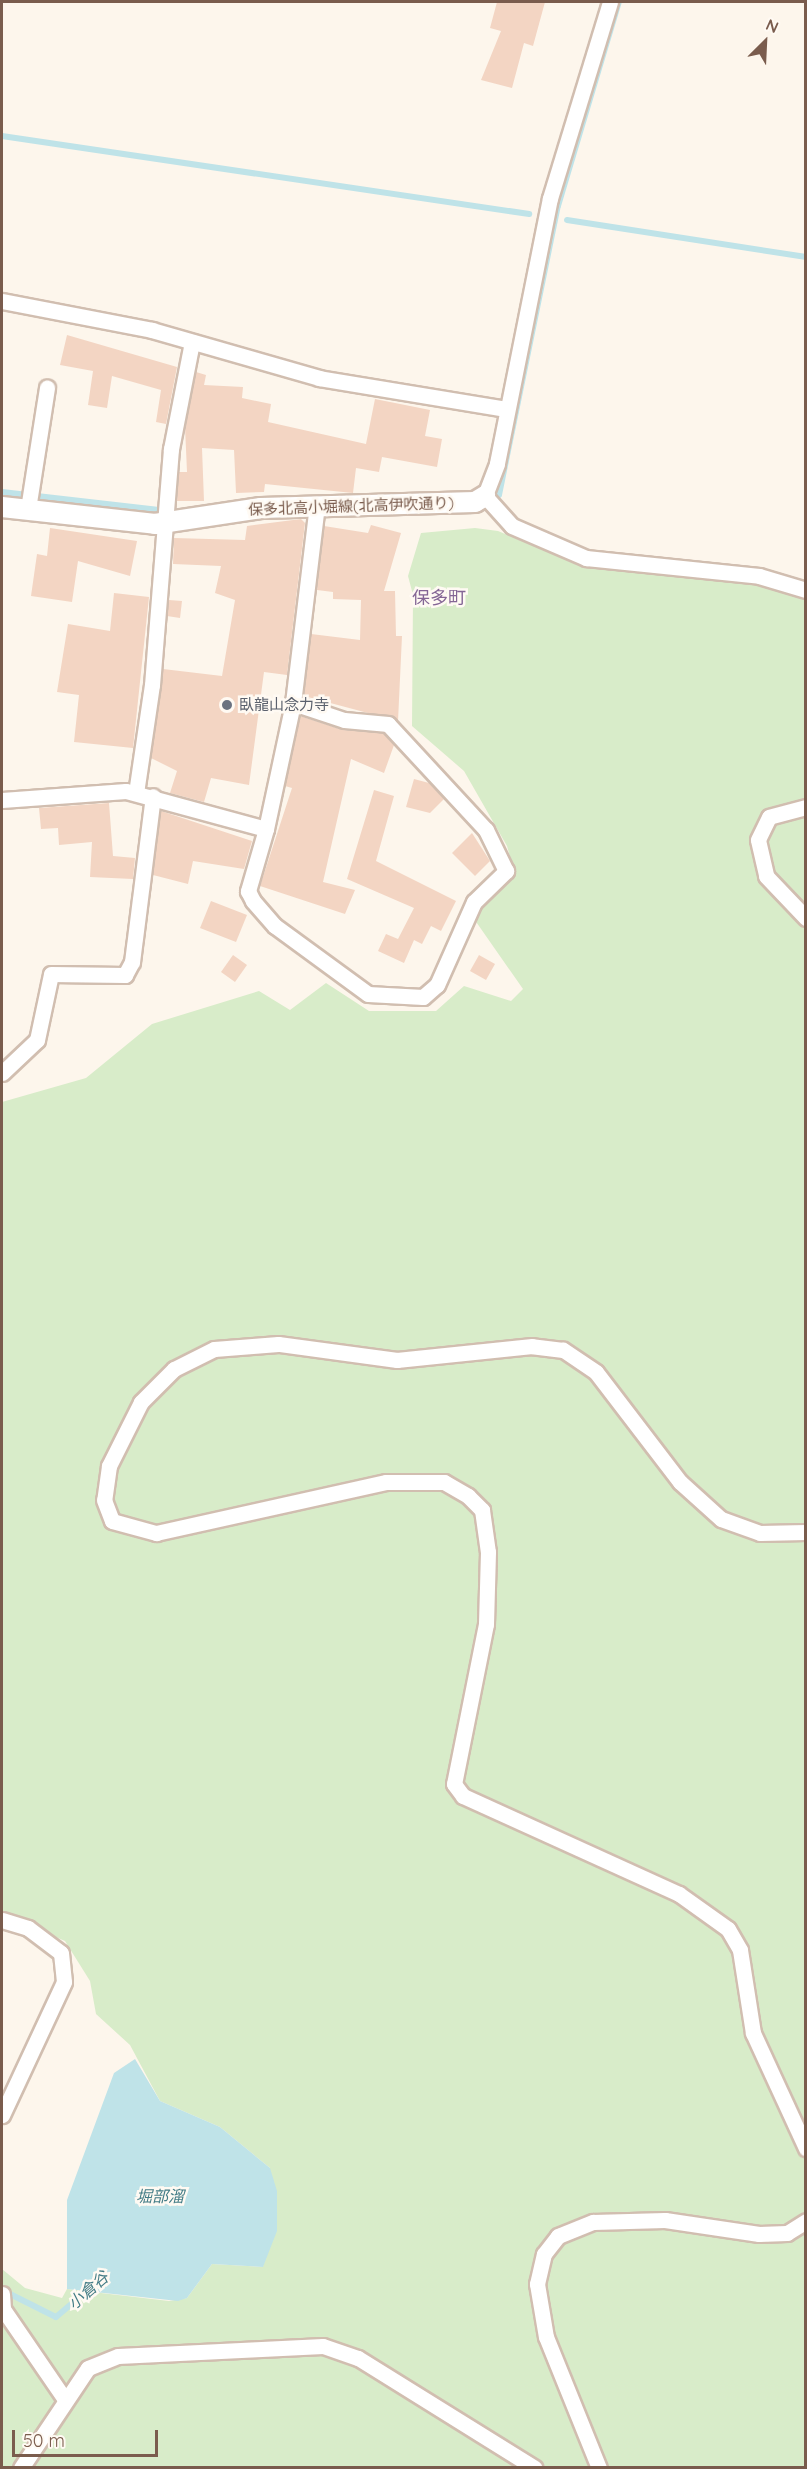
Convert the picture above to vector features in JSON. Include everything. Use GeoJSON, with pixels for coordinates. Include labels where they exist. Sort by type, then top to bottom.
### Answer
{"type":"FeatureCollection","features":[{"type":"Feature","properties":{"kind":"street"},"geometry":{"type":"LineString","coordinates":[[610,2],[550,198],[489,501],[512,526],[586,558],[759,576],[806,590]]}},
{"type":"Feature","properties":{"kind":"street"},"geometry":{"type":"LineString","coordinates":[[2,302],[192,342],[319,378],[506,409]]}},
{"type":"Feature","properties":{"kind":"street"},"geometry":{"type":"LineString","coordinates":[[136,793],[152,685],[164,523],[176,408],[192,342]]}},
{"type":"Feature","properties":{"kind":"street"},"geometry":{"type":"LineString","coordinates":[[29,500],[47,387]]}},
{"type":"Feature","properties":{"kind":"street","name":"保多北高小堀線(北高伊吹通り)"},"geometry":{"type":"LineString","coordinates":[[2,507],[29,500],[164,523],[317,508],[489,501]]}},
{"type":"Feature","properties":{"kind":"street"},"geometry":{"type":"LineString","coordinates":[[293,703],[344,720],[388,724],[486,830],[506,871],[474,902],[436,985],[423,997],[368,994],[275,926],[253,901],[248,891],[266,829],[293,703],[317,508]]}},
{"type":"Feature","properties":{"kind":"street"},"geometry":{"type":"LineString","coordinates":[[2,800],[136,793],[266,829]]}},
{"type":"Feature","properties":{"kind":"street"},"geometry":{"type":"LineString","coordinates":[[2,1073],[37,1040],[51,974],[125,975],[132,962],[153,796]]}},
{"type":"Feature","properties":{"kind":"street"},"geometry":{"type":"LineString","coordinates":[[806,807],[769,817],[758,840],[766,876],[806,918]]}},
{"type":"Feature","properties":{"kind":"street"},"geometry":{"type":"LineString","coordinates":[[806,1532],[760,1533],[721,1519],[680,1482],[596,1372],[563,1350],[532,1346],[397,1360],[278,1344],[214,1349],[174,1369],[141,1401],[109,1466],[104,1500],[112,1521],[156,1533],[386,1482],[444,1482],[468,1496],[482,1510],[488,1552],[486,1624],[454,1784],[463,1796],[679,1894],[728,1929],[740,1950],[753,2033],[806,2148]]}},
{"type":"Feature","properties":{"kind":"street"},"geometry":{"type":"LineString","coordinates":[[2,1920],[28,1928],[61,1953],[64,1982],[2,2115]]}},
{"type":"Feature","properties":{"kind":"street"},"geometry":{"type":"LineString","coordinates":[[599,2468],[544,2327],[537,2284],[544,2254],[558,2236],[593,2222],[665,2220],[759,2234],[787,2233],[806,2221]]}},
{"type":"Feature","properties":{"kind":"street"},"geometry":{"type":"LineString","coordinates":[[2,2294],[3,2309],[64,2398]]}},
{"type":"Feature","properties":{"kind":"street"},"geometry":{"type":"LineString","coordinates":[[21,2468],[64,2398],[88,2368],[118,2356],[324,2346],[358,2358],[535,2468]]}},
{"type":"Feature","properties":{"kind":"green space"},"geometry":{"type":"Polygon","coordinates":[[[475,528],[498,531],[583,566],[758,583],[805,599],[805,2467],[2,2467],[2,2269],[25,2288],[62,2298],[67,2289],[169,2301],[187,2298],[212,2264],[263,2267],[270,2168],[220,2127],[160,2101],[130,2045],[96,2014],[90,1981],[65,1941],[2,1914],[2,1102],[86,1078],[152,1024],[259,991],[290,1010],[326,983],[369,1011],[436,1011],[464,986],[511,1001],[523,989],[472,916],[515,875],[507,846],[464,771],[412,726],[413,595],[408,576],[421,533],[475,528]]]}},
{"type":"Feature","properties":{"kind":"water","name":"堀部溜"},"geometry":{"type":"Polygon","coordinates":[[[135,2059],[160,2101],[220,2127],[270,2168],[277,2191],[277,2231],[263,2267],[212,2264],[187,2298],[178,2301],[67,2289],[67,2200],[114,2073],[135,2059]]]}},
{"type":"Feature","properties":{"kind":"building"},"geometry":{"type":"Polygon","coordinates":[[[497,2],[545,2],[533,46],[524,43],[512,88],[481,80],[501,31],[490,28],[497,2]]]}},
{"type":"Feature","properties":{"kind":"building"},"geometry":{"type":"Polygon","coordinates":[[[67,335],[177,367],[166,424],[156,422],[161,390],[112,376],[107,408],[88,405],[93,371],[60,365],[67,335]]]}},
{"type":"Feature","properties":{"kind":"building"},"geometry":{"type":"Polygon","coordinates":[[[196,372],[206,375],[204,385],[243,387],[242,398],[271,404],[268,422],[366,444],[375,399],[430,410],[425,436],[442,439],[437,467],[382,457],[379,472],[356,468],[353,493],[265,484],[264,492],[236,493],[234,450],[202,448],[204,501],[177,501],[179,472],[187,472],[185,427],[196,372]]]}},
{"type":"Feature","properties":{"kind":"building"},"geometry":{"type":"Polygon","coordinates":[[[301,519],[305,523],[287,675],[264,672],[249,785],[211,778],[204,802],[170,793],[177,771],[151,758],[163,669],[222,676],[235,600],[215,593],[221,566],[173,564],[174,538],[245,540],[247,526],[301,519]]]}},
{"type":"Feature","properties":{"kind":"building"},"geometry":{"type":"Polygon","coordinates":[[[371,525],[401,533],[384,591],[395,591],[396,636],[402,636],[398,721],[304,696],[311,634],[360,640],[361,600],[333,599],[333,592],[317,590],[324,526],[368,533],[371,525]]]}},
{"type":"Feature","properties":{"kind":"building"},"geometry":{"type":"Polygon","coordinates":[[[50,528],[137,541],[130,576],[78,561],[72,602],[31,596],[37,554],[47,556],[50,528]]]}},
{"type":"Feature","properties":{"kind":"building"},"geometry":{"type":"Polygon","coordinates":[[[114,593],[149,597],[133,748],[74,742],[79,695],[57,692],[68,624],[110,631],[114,593]]]}},
{"type":"Feature","properties":{"kind":"building"},"geometry":{"type":"Polygon","coordinates":[[[169,600],[182,601],[180,618],[167,616],[169,600]]]}},
{"type":"Feature","properties":{"kind":"building"},"geometry":{"type":"Polygon","coordinates":[[[300,716],[343,730],[383,733],[394,745],[384,773],[351,759],[323,882],[355,890],[345,914],[260,886],[292,788],[285,786],[300,716]]]}},
{"type":"Feature","properties":{"kind":"building"},"geometry":{"type":"Polygon","coordinates":[[[414,779],[429,783],[444,799],[430,813],[406,807],[414,779]]]}},
{"type":"Feature","properties":{"kind":"building"},"geometry":{"type":"Polygon","coordinates":[[[374,790],[394,796],[376,861],[456,901],[441,931],[431,926],[422,944],[414,940],[404,963],[378,951],[386,934],[398,939],[414,908],[347,879],[374,790]]]}},
{"type":"Feature","properties":{"kind":"building"},"geometry":{"type":"Polygon","coordinates":[[[109,803],[113,856],[135,858],[133,879],[90,877],[92,842],[59,845],[58,828],[41,829],[39,808],[109,803]]]}},
{"type":"Feature","properties":{"kind":"building"},"geometry":{"type":"Polygon","coordinates":[[[161,811],[252,841],[244,869],[193,861],[188,884],[153,875],[161,811]]]}},
{"type":"Feature","properties":{"kind":"building"},"geometry":{"type":"Polygon","coordinates":[[[472,833],[490,861],[475,876],[452,853],[472,833]]]}},
{"type":"Feature","properties":{"kind":"building"},"geometry":{"type":"Polygon","coordinates":[[[211,901],[247,915],[236,942],[200,928],[211,901]]]}},
{"type":"Feature","properties":{"kind":"building"},"geometry":{"type":"Polygon","coordinates":[[[233,955],[247,965],[235,982],[221,972],[233,955]]]}},
{"type":"Feature","properties":{"kind":"building"},"geometry":{"type":"Polygon","coordinates":[[[479,955],[495,964],[486,980],[470,971],[479,955]]]}},
{"type":"Feature","properties":{"kind":"waterway"},"geometry":{"type":"LineString","coordinates":[[471,511],[499,495],[558,206],[619,2]]}},
{"type":"Feature","properties":{"kind":"waterway"},"geometry":{"type":"LineString","coordinates":[[2,136],[529,214]]}},
{"type":"Feature","properties":{"kind":"waterway"},"geometry":{"type":"LineString","coordinates":[[567,220],[806,257]]}},
{"type":"Feature","properties":{"kind":"waterway"},"geometry":{"type":"LineString","coordinates":[[2,492],[159,510]]}},
{"type":"Feature","properties":{"kind":"waterway","name":"小倉谷"},"geometry":{"type":"LineString","coordinates":[[4,2291],[56,2317],[89,2289]]}},
{"type":"Feature","properties":{"kind":"place","name":"臥龍山念力寺"},"geometry":{"type":"Point","coordinates":[227,705]}},
{"type":"Feature","properties":{"kind":"district","name":"保多町"},"geometry":{"type":"Point","coordinates":[439,598]}}]}
